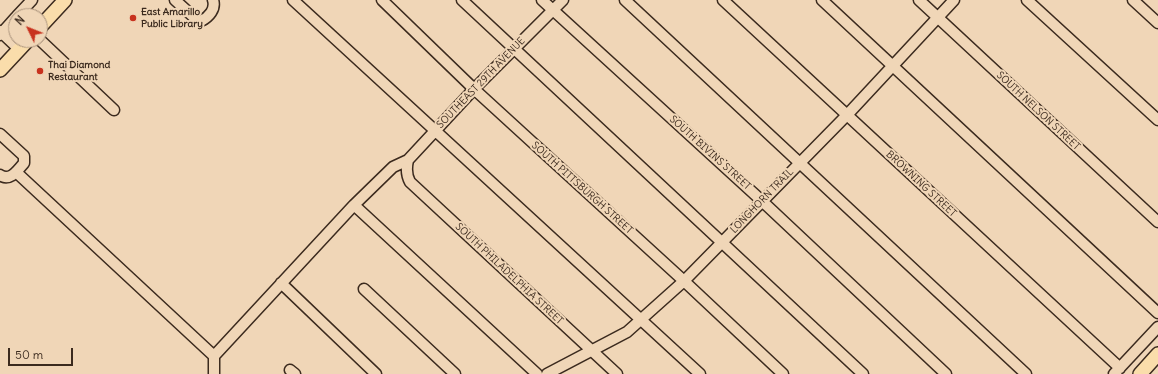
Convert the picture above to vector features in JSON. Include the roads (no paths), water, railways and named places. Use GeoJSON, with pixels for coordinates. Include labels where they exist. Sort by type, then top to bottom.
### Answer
{"type":"FeatureCollection","features":[{"type":"Feature","properties":{"kind":"main road"},"geometry":{"type":"LineString","coordinates":[[48,16],[59,2]]}},
{"type":"Feature","properties":{"kind":"main road"},"geometry":{"type":"LineString","coordinates":[[0,70],[21,48]]}},
{"type":"Feature","properties":{"kind":"main road"},"geometry":{"type":"LineString","coordinates":[[1140,374],[1158,354]]}},
{"type":"Feature","properties":{"kind":"street"},"geometry":{"type":"LineString","coordinates":[[25,8],[32,0]]}},
{"type":"Feature","properties":{"kind":"street"},"geometry":{"type":"LineString","coordinates":[[175,0],[197,20],[201,21],[213,10],[215,5],[213,0]]}},
{"type":"Feature","properties":{"kind":"street"},"geometry":{"type":"LineString","coordinates":[[293,0],[700,374]]}},
{"type":"Feature","properties":{"kind":"street","name":"SOUTH PITTSBURGH STREET"},"geometry":{"type":"LineString","coordinates":[[382,0],[474,89],[684,281],[783,374]]}},
{"type":"Feature","properties":{"kind":"street"},"geometry":{"type":"LineString","coordinates":[[462,0],[863,374]]}},
{"type":"Feature","properties":{"kind":"street","name":"SOUTH BIVINS STREET"},"geometry":{"type":"LineString","coordinates":[[542,0],[762,201],[946,374]]}},
{"type":"Feature","properties":{"kind":"street","name":"SOUTHEAST 29TH AVENUE"},"geometry":{"type":"LineString","coordinates":[[214,356],[354,206],[393,167],[407,165],[436,130],[474,89],[562,0]]}},
{"type":"Feature","properties":{"kind":"street"},"geometry":{"type":"LineString","coordinates":[[625,0],[1026,374]]}},
{"type":"Feature","properties":{"kind":"street","name":"BROWNING STREET"},"geometry":{"type":"LineString","coordinates":[[723,0],[847,115],[1117,371]]}},
{"type":"Feature","properties":{"kind":"street"},"geometry":{"type":"LineString","coordinates":[[822,0],[1158,313]]}},
{"type":"Feature","properties":{"kind":"street","name":"SOUTH NELSON STREET"},"geometry":{"type":"LineString","coordinates":[[919,0],[1158,222]]}},
{"type":"Feature","properties":{"kind":"street","name":"LONGHORN TRAIL"},"geometry":{"type":"LineString","coordinates":[[547,374],[627,332],[684,281],[847,115],[954,0]]}},
{"type":"Feature","properties":{"kind":"street"},"geometry":{"type":"LineString","coordinates":[[1028,0],[1158,120]]}},
{"type":"Feature","properties":{"kind":"street"},"geometry":{"type":"LineString","coordinates":[[1133,0],[1158,23]]}},
{"type":"Feature","properties":{"kind":"street"},"geometry":{"type":"LineString","coordinates":[[48,48],[114,110]]}},
{"type":"Feature","properties":{"kind":"street"},"geometry":{"type":"LineString","coordinates":[[0,134],[24,156],[24,163],[10,177],[0,175]]}},
{"type":"Feature","properties":{"kind":"street","name":"SOUTH PHILADELPHIA STREET"},"geometry":{"type":"LineString","coordinates":[[407,165],[407,178],[410,182],[617,374]]}},
{"type":"Feature","properties":{"kind":"street"},"geometry":{"type":"LineString","coordinates":[[16,172],[214,356],[214,374]]}},
{"type":"Feature","properties":{"kind":"street"},"geometry":{"type":"LineString","coordinates":[[354,206],[537,374]]}},
{"type":"Feature","properties":{"kind":"street"},"geometry":{"type":"LineString","coordinates":[[281,283],[376,374]]}},
{"type":"Feature","properties":{"kind":"street"},"geometry":{"type":"LineString","coordinates":[[364,289],[455,374]]}},
{"type":"Feature","properties":{"kind":"street"},"geometry":{"type":"LineString","coordinates":[[1117,371],[1158,327]]}},
{"type":"Feature","properties":{"kind":"place","name":"East Amarillo Public Library"},"geometry":{"type":"Point","coordinates":[133,18]}},
{"type":"Feature","properties":{"kind":"place","name":"Thai Diamond Restaurant"},"geometry":{"type":"Point","coordinates":[40,71]}}]}
